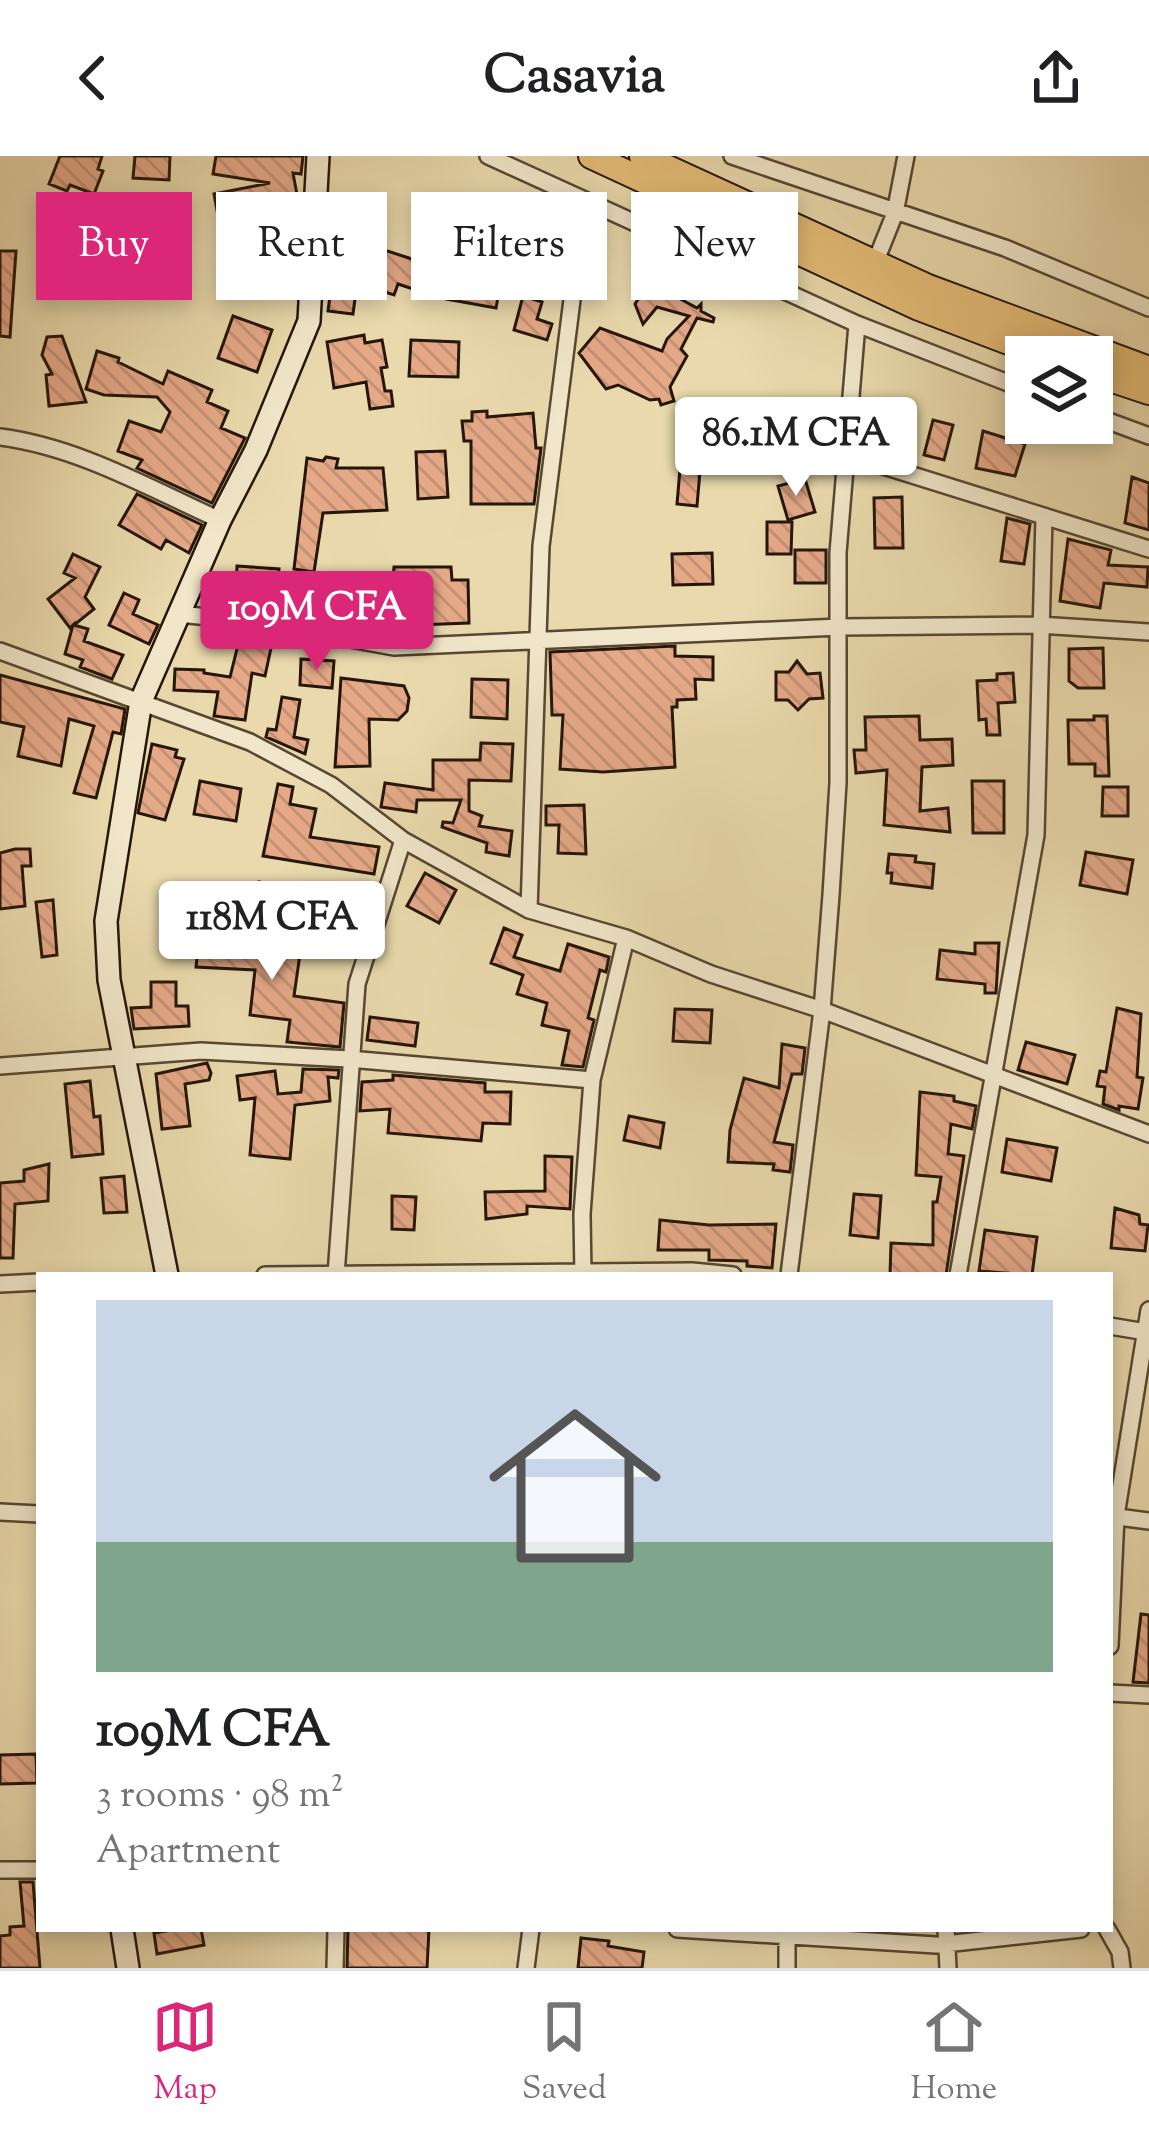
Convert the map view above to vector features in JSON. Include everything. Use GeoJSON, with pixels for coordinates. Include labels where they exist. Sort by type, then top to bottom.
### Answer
{"type":"FeatureCollection","features":[{"type":"Feature","properties":{"kind":"main road"},"geometry":{"type":"LineString","coordinates":[[591,156],[920,308],[1005,341]]}},
{"type":"Feature","properties":{"kind":"main road"},"geometry":{"type":"LineString","coordinates":[[642,156],[978,308],[1149,369]]}},
{"type":"Feature","properties":{"kind":"main road"},"geometry":{"type":"LineString","coordinates":[[1113,380],[1149,392]]}},
{"type":"Feature","properties":{"kind":"street"},"geometry":{"type":"LineString","coordinates":[[166,1272],[109,980],[106,921],[141,701],[256,450],[309,321],[318,156]]}},
{"type":"Feature","properties":{"kind":"street"},"geometry":{"type":"LineString","coordinates":[[488,156],[563,192]]}},
{"type":"Feature","properties":{"kind":"street"},"geometry":{"type":"LineString","coordinates":[[732,156],[1005,248],[1149,308]]}},
{"type":"Feature","properties":{"kind":"street"},"geometry":{"type":"LineString","coordinates":[[874,263],[895,213],[906,156]]}},
{"type":"Feature","properties":{"kind":"street"},"geometry":{"type":"LineString","coordinates":[[607,213],[857,324],[1005,382]]}},
{"type":"Feature","properties":{"kind":"street"},"geometry":{"type":"LineString","coordinates":[[529,910],[541,546],[572,300]]}},
{"type":"Feature","properties":{"kind":"street"},"geometry":{"type":"LineString","coordinates":[[789,1272],[822,1010],[838,783],[838,554],[857,324]]}},
{"type":"Feature","properties":{"kind":"street"},"geometry":{"type":"LineString","coordinates":[[1113,423],[1149,436]]}},
{"type":"Feature","properties":{"kind":"street"},"geometry":{"type":"LineString","coordinates":[[0,437],[37,442],[81,458],[220,520]]}},
{"type":"Feature","properties":{"kind":"street"},"geometry":{"type":"LineString","coordinates":[[845,454],[1149,549]]}},
{"type":"Feature","properties":{"kind":"street"},"geometry":{"type":"LineString","coordinates":[[959,1272],[1036,835],[1045,516]]}},
{"type":"Feature","properties":{"kind":"street"},"geometry":{"type":"LineString","coordinates":[[178,614],[251,621],[394,646],[839,627],[1039,625],[1149,632]]}},
{"type":"Feature","properties":{"kind":"street"},"geometry":{"type":"LineString","coordinates":[[0,650],[270,753],[331,785],[403,840],[529,910],[626,938],[712,974],[822,1010],[1149,1133]]}},
{"type":"Feature","properties":{"kind":"street"},"geometry":{"type":"LineString","coordinates":[[336,1272],[357,984],[403,840]]}},
{"type":"Feature","properties":{"kind":"street"},"geometry":{"type":"LineString","coordinates":[[583,1272],[582,1214],[592,1080],[626,938]]}},
{"type":"Feature","properties":{"kind":"street"},"geometry":{"type":"LineString","coordinates":[[0,1066],[201,1051],[592,1080]]}},
{"type":"Feature","properties":{"kind":"street"},"geometry":{"type":"LineString","coordinates":[[619,1272],[708,1272]]}},
{"type":"Feature","properties":{"kind":"street"},"geometry":{"type":"LineString","coordinates":[[0,1284],[36,1282]]}},
{"type":"Feature","properties":{"kind":"street"},"geometry":{"type":"LineString","coordinates":[[1149,1310],[1113,1516],[1149,1521]]}},
{"type":"Feature","properties":{"kind":"street"},"geometry":{"type":"LineString","coordinates":[[1113,1326],[1146,1332]]}},
{"type":"Feature","properties":{"kind":"street"},"geometry":{"type":"LineString","coordinates":[[0,1512],[36,1514]]}},
{"type":"Feature","properties":{"kind":"street"},"geometry":{"type":"LineString","coordinates":[[1113,1693],[1149,1695]]}},
{"type":"Feature","properties":{"kind":"street"},"geometry":{"type":"LineString","coordinates":[[0,1870],[36,1870]]}},
{"type":"Feature","properties":{"kind":"street"},"geometry":{"type":"LineString","coordinates":[[122,1932],[128,1968]]}},
{"type":"Feature","properties":{"kind":"street"},"geometry":{"type":"LineString","coordinates":[[335,1968],[336,1932]]}},
{"type":"Feature","properties":{"kind":"street"},"geometry":{"type":"LineString","coordinates":[[526,1968],[531,1932]]}},
{"type":"Feature","properties":{"kind":"street"},"geometry":{"type":"LineString","coordinates":[[787,1968],[787,1933],[946,1937],[1030,1932]]}},
{"type":"Feature","properties":{"kind":"street"},"geometry":{"type":"LineString","coordinates":[[1109,1932],[1120,1952],[1122,1968]]}},
{"type":"Feature","properties":{"kind":"street"},"geometry":{"type":"LineString","coordinates":[[946,1937],[949,1968]]}},
{"type":"Feature","properties":{"kind":"building"},"geometry":{"type":"Polygon","coordinates":[[[60,156],[102,156],[98,169],[103,171],[95,192],[70,185],[67,191],[49,184],[60,156]]]}},
{"type":"Feature","properties":{"kind":"building"},"geometry":{"type":"Polygon","coordinates":[[[135,156],[170,156],[169,180],[133,178],[135,156]]]}},
{"type":"Feature","properties":{"kind":"building"},"geometry":{"type":"Polygon","coordinates":[[[216,156],[303,156],[301,174],[293,173],[296,192],[224,192],[270,183],[213,174],[216,156]]]}},
{"type":"Feature","properties":{"kind":"building"},"geometry":{"type":"Polygon","coordinates":[[[0,251],[16,251],[10,337],[0,336],[0,251]]]}},
{"type":"Feature","properties":{"kind":"building"},"geometry":{"type":"Polygon","coordinates":[[[387,251],[411,259],[411,288],[398,284],[394,295],[387,293],[387,251]]]}},
{"type":"Feature","properties":{"kind":"building"},"geometry":{"type":"Polygon","coordinates":[[[329,300],[355,300],[353,314],[328,311],[329,300]]]}},
{"type":"Feature","properties":{"kind":"building"},"geometry":{"type":"Polygon","coordinates":[[[452,300],[498,300],[496,308],[452,300]]]}},
{"type":"Feature","properties":{"kind":"building"},"geometry":{"type":"Polygon","coordinates":[[[522,300],[542,302],[537,319],[552,324],[547,340],[514,330],[522,300]]]}},
{"type":"Feature","properties":{"kind":"building"},"geometry":{"type":"Polygon","coordinates":[[[638,300],[682,300],[697,308],[701,304],[701,311],[714,318],[713,322],[697,318],[681,349],[687,356],[670,387],[674,401],[661,405],[659,399],[650,400],[618,385],[606,389],[579,353],[600,328],[662,351],[689,316],[657,307],[643,324],[638,300]]]}},
{"type":"Feature","properties":{"kind":"building"},"geometry":{"type":"Polygon","coordinates":[[[233,316],[272,330],[257,372],[218,358],[233,316]]]}},
{"type":"Feature","properties":{"kind":"building"},"geometry":{"type":"Polygon","coordinates":[[[364,335],[365,343],[382,340],[387,367],[381,368],[393,406],[370,409],[366,382],[334,388],[327,342],[364,335]]]}},
{"type":"Feature","properties":{"kind":"building"},"geometry":{"type":"Polygon","coordinates":[[[62,336],[86,402],[49,406],[46,375],[52,374],[42,355],[47,337],[62,336]]]}},
{"type":"Feature","properties":{"kind":"building"},"geometry":{"type":"Polygon","coordinates":[[[411,340],[459,342],[458,377],[409,376],[411,340]]]}},
{"type":"Feature","properties":{"kind":"building"},"geometry":{"type":"Polygon","coordinates":[[[97,351],[163,384],[168,371],[212,390],[207,402],[228,411],[221,428],[245,438],[212,503],[137,468],[142,460],[118,451],[129,421],[161,432],[170,412],[157,397],[104,395],[86,389],[97,351]]]}},
{"type":"Feature","properties":{"kind":"building"},"geometry":{"type":"Polygon","coordinates":[[[487,411],[487,417],[533,413],[536,448],[541,448],[534,504],[471,504],[471,441],[464,441],[462,421],[472,421],[472,412],[487,411]]]}},
{"type":"Feature","properties":{"kind":"building"},"geometry":{"type":"Polygon","coordinates":[[[933,420],[953,425],[944,460],[924,455],[933,420]]]}},
{"type":"Feature","properties":{"kind":"building"},"geometry":{"type":"Polygon","coordinates":[[[983,431],[1005,438],[1005,444],[1025,444],[1015,476],[976,468],[983,431]]]}},
{"type":"Feature","properties":{"kind":"building"},"geometry":{"type":"Polygon","coordinates":[[[445,451],[448,497],[418,499],[416,452],[445,451]]]}},
{"type":"Feature","properties":{"kind":"building"},"geometry":{"type":"Polygon","coordinates":[[[307,458],[323,461],[338,459],[336,468],[383,468],[387,510],[323,513],[314,572],[294,569],[307,458]]]}},
{"type":"Feature","properties":{"kind":"building"},"geometry":{"type":"Polygon","coordinates":[[[680,469],[700,471],[697,506],[677,504],[680,469]]]}},
{"type":"Feature","properties":{"kind":"building"},"geometry":{"type":"Polygon","coordinates":[[[1132,477],[1149,483],[1149,530],[1125,523],[1132,477]]]}},
{"type":"Feature","properties":{"kind":"building"},"geometry":{"type":"Polygon","coordinates":[[[805,479],[815,512],[788,520],[778,486],[805,479]]]}},
{"type":"Feature","properties":{"kind":"building"},"geometry":{"type":"Polygon","coordinates":[[[137,494],[202,525],[189,553],[166,540],[161,549],[119,525],[137,494]]]}},
{"type":"Feature","properties":{"kind":"building"},"geometry":{"type":"Polygon","coordinates":[[[902,497],[903,548],[875,548],[874,498],[902,497]]]}},
{"type":"Feature","properties":{"kind":"building"},"geometry":{"type":"Polygon","coordinates":[[[1007,518],[1030,524],[1024,564],[1001,561],[1007,518]]]}},
{"type":"Feature","properties":{"kind":"building"},"geometry":{"type":"Polygon","coordinates":[[[767,522],[792,522],[791,554],[767,554],[767,522]]]}},
{"type":"Feature","properties":{"kind":"building"},"geometry":{"type":"Polygon","coordinates":[[[1068,539],[1111,550],[1108,565],[1148,567],[1147,587],[1104,583],[1100,608],[1060,601],[1068,539]]]}},
{"type":"Feature","properties":{"kind":"building"},"geometry":{"type":"Polygon","coordinates":[[[795,550],[826,550],[826,583],[795,583],[795,550]]]}},
{"type":"Feature","properties":{"kind":"building"},"geometry":{"type":"Polygon","coordinates":[[[712,553],[713,584],[673,585],[672,554],[712,553]]]}},
{"type":"Feature","properties":{"kind":"building"},"geometry":{"type":"Polygon","coordinates":[[[73,554],[100,567],[85,597],[94,609],[74,625],[88,629],[84,641],[123,655],[112,679],[80,667],[83,660],[65,654],[73,625],[70,628],[48,599],[75,578],[64,573],[73,554]]]}},
{"type":"Feature","properties":{"kind":"building"},"geometry":{"type":"Polygon","coordinates":[[[237,566],[279,569],[275,611],[225,606],[226,589],[236,590],[237,566]]]}},
{"type":"Feature","properties":{"kind":"building"},"geometry":{"type":"Polygon","coordinates":[[[394,567],[451,567],[452,580],[468,580],[469,623],[417,625],[417,611],[390,608],[394,567]]]}},
{"type":"Feature","properties":{"kind":"building"},"geometry":{"type":"Polygon","coordinates":[[[124,593],[139,600],[133,614],[158,625],[149,644],[109,625],[124,593]]]}},
{"type":"Feature","properties":{"kind":"building"},"geometry":{"type":"Polygon","coordinates":[[[239,641],[271,648],[265,676],[252,673],[245,720],[214,716],[218,692],[174,690],[175,669],[230,677],[239,641]]]}},
{"type":"Feature","properties":{"kind":"building"},"geometry":{"type":"Polygon","coordinates":[[[675,646],[675,656],[713,657],[713,680],[695,679],[696,699],[677,700],[677,707],[672,707],[675,767],[603,772],[560,769],[563,715],[552,715],[550,652],[675,646]]]}},
{"type":"Feature","properties":{"kind":"building"},"geometry":{"type":"Polygon","coordinates":[[[1103,648],[1104,688],[1078,688],[1069,681],[1069,649],[1103,648]]]}},
{"type":"Feature","properties":{"kind":"building"},"geometry":{"type":"Polygon","coordinates":[[[301,659],[334,661],[332,688],[300,685],[301,659]]]}},
{"type":"Feature","properties":{"kind":"building"},"geometry":{"type":"Polygon","coordinates":[[[797,661],[807,674],[820,673],[823,698],[809,699],[798,710],[788,700],[776,700],[776,672],[789,672],[797,661]]]}},
{"type":"Feature","properties":{"kind":"building"},"geometry":{"type":"Polygon","coordinates":[[[1013,673],[1015,702],[998,703],[1000,735],[987,735],[986,719],[979,720],[977,681],[1013,673]]]}},
{"type":"Feature","properties":{"kind":"building"},"geometry":{"type":"Polygon","coordinates":[[[0,675],[125,709],[121,734],[113,732],[96,798],[74,793],[94,726],[69,719],[61,766],[18,756],[24,727],[0,722],[0,675]]]}},
{"type":"Feature","properties":{"kind":"building"},"geometry":{"type":"Polygon","coordinates":[[[341,678],[404,686],[409,698],[407,711],[398,720],[369,719],[370,766],[335,767],[341,678]]]}},
{"type":"Feature","properties":{"kind":"building"},"geometry":{"type":"Polygon","coordinates":[[[472,679],[508,680],[507,719],[471,717],[472,679]]]}},
{"type":"Feature","properties":{"kind":"building"},"geometry":{"type":"Polygon","coordinates":[[[282,697],[300,700],[294,737],[308,740],[305,754],[266,737],[268,729],[276,730],[282,697]]]}},
{"type":"Feature","properties":{"kind":"building"},"geometry":{"type":"Polygon","coordinates":[[[919,716],[920,740],[952,739],[953,765],[922,767],[920,811],[948,808],[950,832],[884,825],[887,770],[856,773],[854,750],[866,750],[865,717],[919,716]]]}},
{"type":"Feature","properties":{"kind":"building"},"geometry":{"type":"Polygon","coordinates":[[[1094,716],[1107,716],[1109,776],[1095,776],[1095,764],[1069,764],[1068,720],[1094,720],[1094,716]]]}},
{"type":"Feature","properties":{"kind":"building"},"geometry":{"type":"Polygon","coordinates":[[[481,743],[513,744],[511,781],[469,780],[469,811],[482,816],[479,826],[512,831],[509,856],[486,852],[487,843],[442,827],[443,822],[453,823],[461,800],[417,800],[416,812],[381,807],[385,783],[433,790],[433,760],[480,760],[481,743]]]}},
{"type":"Feature","properties":{"kind":"building"},"geometry":{"type":"Polygon","coordinates":[[[152,744],[177,750],[175,757],[184,759],[165,820],[138,813],[152,744]]]}},
{"type":"Feature","properties":{"kind":"building"},"geometry":{"type":"Polygon","coordinates":[[[200,781],[241,789],[236,821],[194,814],[200,781]]]}},
{"type":"Feature","properties":{"kind":"building"},"geometry":{"type":"Polygon","coordinates":[[[972,781],[1004,781],[1004,833],[973,833],[972,781]]]}},
{"type":"Feature","properties":{"kind":"building"},"geometry":{"type":"Polygon","coordinates":[[[278,784],[293,787],[290,804],[316,809],[310,837],[379,847],[374,874],[263,856],[278,784]]]}},
{"type":"Feature","properties":{"kind":"building"},"geometry":{"type":"Polygon","coordinates":[[[1103,787],[1128,787],[1128,816],[1102,816],[1103,787]]]}},
{"type":"Feature","properties":{"kind":"building"},"geometry":{"type":"Polygon","coordinates":[[[584,805],[586,854],[558,853],[559,825],[546,825],[546,806],[584,805]]]}},
{"type":"Feature","properties":{"kind":"building"},"geometry":{"type":"Polygon","coordinates":[[[30,849],[31,866],[22,866],[25,906],[0,909],[0,853],[30,849]]]}},
{"type":"Feature","properties":{"kind":"building"},"geometry":{"type":"Polygon","coordinates":[[[1086,852],[1133,860],[1127,894],[1080,885],[1086,852]]]}},
{"type":"Feature","properties":{"kind":"building"},"geometry":{"type":"Polygon","coordinates":[[[889,854],[916,856],[915,862],[934,864],[932,888],[891,883],[889,854]]]}},
{"type":"Feature","properties":{"kind":"building"},"geometry":{"type":"Polygon","coordinates":[[[425,873],[456,890],[439,923],[407,906],[425,873]]]}},
{"type":"Feature","properties":{"kind":"building"},"geometry":{"type":"Polygon","coordinates":[[[259,882],[300,888],[297,907],[256,901],[259,882]]]}},
{"type":"Feature","properties":{"kind":"building"},"geometry":{"type":"Polygon","coordinates":[[[53,900],[57,955],[42,957],[36,902],[53,900]]]}},
{"type":"Feature","properties":{"kind":"building"},"geometry":{"type":"Polygon","coordinates":[[[201,918],[213,919],[212,924],[243,925],[242,939],[301,947],[294,996],[344,1003],[340,1047],[287,1042],[290,1020],[250,1015],[255,970],[196,967],[201,918]]]}},
{"type":"Feature","properties":{"kind":"building"},"geometry":{"type":"Polygon","coordinates":[[[504,928],[522,935],[514,957],[560,971],[568,944],[609,957],[606,972],[600,970],[588,1018],[594,1020],[583,1067],[562,1065],[569,1031],[542,1025],[547,1003],[517,994],[523,975],[491,963],[504,928]]]}},
{"type":"Feature","properties":{"kind":"building"},"geometry":{"type":"Polygon","coordinates":[[[975,943],[999,943],[996,993],[985,993],[985,984],[937,979],[940,950],[975,954],[975,943]]]}},
{"type":"Feature","properties":{"kind":"building"},"geometry":{"type":"Polygon","coordinates":[[[151,982],[176,982],[176,1006],[188,1006],[189,1026],[134,1029],[131,1008],[151,1007],[151,982]]]}},
{"type":"Feature","properties":{"kind":"building"},"geometry":{"type":"Polygon","coordinates":[[[1117,1008],[1141,1014],[1137,1077],[1143,1078],[1138,1109],[1119,1106],[1119,1110],[1103,1104],[1105,1087],[1097,1086],[1100,1071],[1106,1072],[1117,1008]]]}},
{"type":"Feature","properties":{"kind":"building"},"geometry":{"type":"Polygon","coordinates":[[[675,1009],[712,1010],[710,1043],[673,1041],[675,1009]]]}},
{"type":"Feature","properties":{"kind":"building"},"geometry":{"type":"Polygon","coordinates":[[[370,1017],[418,1023],[415,1046],[367,1040],[370,1017]]]}},
{"type":"Feature","properties":{"kind":"building"},"geometry":{"type":"Polygon","coordinates":[[[1026,1042],[1075,1055],[1067,1084],[1018,1070],[1026,1042]]]}},
{"type":"Feature","properties":{"kind":"building"},"geometry":{"type":"Polygon","coordinates":[[[782,1044],[805,1048],[802,1074],[792,1074],[774,1142],[793,1145],[790,1172],[773,1170],[774,1164],[728,1162],[730,1130],[744,1078],[779,1088],[782,1044]]]}},
{"type":"Feature","properties":{"kind":"building"},"geometry":{"type":"Polygon","coordinates":[[[207,1063],[209,1080],[185,1084],[190,1126],[162,1129],[156,1074],[207,1063]]]}},
{"type":"Feature","properties":{"kind":"building"},"geometry":{"type":"Polygon","coordinates":[[[303,1069],[339,1070],[338,1078],[328,1077],[330,1101],[295,1105],[290,1159],[250,1155],[255,1098],[240,1100],[237,1076],[275,1071],[278,1094],[301,1092],[303,1069]]]}},
{"type":"Feature","properties":{"kind":"building"},"geometry":{"type":"Polygon","coordinates":[[[393,1075],[485,1083],[485,1092],[511,1092],[510,1124],[483,1123],[481,1141],[388,1133],[390,1109],[360,1111],[362,1082],[393,1080],[393,1075]]]}},
{"type":"Feature","properties":{"kind":"building"},"geometry":{"type":"Polygon","coordinates":[[[90,1081],[94,1117],[100,1116],[103,1154],[72,1157],[65,1084],[90,1081]]]}},
{"type":"Feature","properties":{"kind":"building"},"geometry":{"type":"Polygon","coordinates":[[[920,1092],[954,1096],[954,1101],[976,1106],[972,1129],[951,1124],[948,1154],[964,1156],[946,1272],[890,1272],[891,1243],[933,1245],[933,1202],[937,1202],[941,1177],[916,1175],[920,1092]]]}},
{"type":"Feature","properties":{"kind":"building"},"geometry":{"type":"Polygon","coordinates":[[[629,1116],[664,1123],[660,1148],[624,1140],[629,1116]]]}},
{"type":"Feature","properties":{"kind":"building"},"geometry":{"type":"Polygon","coordinates":[[[1007,1139],[1057,1148],[1051,1181],[1002,1172],[1007,1139]]]}},
{"type":"Feature","properties":{"kind":"building"},"geometry":{"type":"Polygon","coordinates":[[[545,1156],[572,1157],[570,1209],[527,1206],[527,1214],[486,1219],[485,1192],[545,1191],[545,1156]]]}},
{"type":"Feature","properties":{"kind":"building"},"geometry":{"type":"Polygon","coordinates":[[[49,1164],[48,1201],[15,1204],[13,1258],[0,1258],[0,1183],[24,1181],[24,1170],[49,1164]]]}},
{"type":"Feature","properties":{"kind":"building"},"geometry":{"type":"Polygon","coordinates":[[[124,1176],[127,1212],[104,1213],[101,1178],[124,1176]]]}},
{"type":"Feature","properties":{"kind":"building"},"geometry":{"type":"Polygon","coordinates":[[[854,1194],[881,1196],[878,1238],[850,1235],[854,1194]]]}},
{"type":"Feature","properties":{"kind":"building"},"geometry":{"type":"Polygon","coordinates":[[[392,1196],[416,1197],[414,1230],[392,1229],[392,1196]]]}},
{"type":"Feature","properties":{"kind":"building"},"geometry":{"type":"Polygon","coordinates":[[[1115,1208],[1139,1215],[1140,1224],[1148,1225],[1145,1251],[1111,1248],[1115,1208]]]}},
{"type":"Feature","properties":{"kind":"building"},"geometry":{"type":"Polygon","coordinates":[[[660,1220],[776,1224],[772,1268],[747,1266],[747,1261],[709,1260],[709,1250],[658,1250],[660,1220]]]}},
{"type":"Feature","properties":{"kind":"building"},"geometry":{"type":"Polygon","coordinates":[[[985,1230],[1037,1237],[1032,1272],[979,1271],[985,1230]]]}},
{"type":"Feature","properties":{"kind":"building"},"geometry":{"type":"Polygon","coordinates":[[[1141,1614],[1149,1615],[1149,1683],[1133,1682],[1141,1614]]]}},
{"type":"Feature","properties":{"kind":"building"},"geometry":{"type":"Polygon","coordinates":[[[36,1754],[36,1783],[0,1784],[0,1755],[36,1754]]]}},
{"type":"Feature","properties":{"kind":"building"},"geometry":{"type":"Polygon","coordinates":[[[20,1882],[33,1882],[40,1968],[0,1968],[0,1936],[10,1935],[10,1927],[24,1926],[20,1882]]]}},
{"type":"Feature","properties":{"kind":"building"},"geometry":{"type":"Polygon","coordinates":[[[202,1932],[204,1945],[157,1954],[154,1933],[202,1932]]]}},
{"type":"Feature","properties":{"kind":"building"},"geometry":{"type":"Polygon","coordinates":[[[348,1932],[429,1932],[427,1968],[347,1968],[348,1932]]]}},
{"type":"Feature","properties":{"kind":"building"},"geometry":{"type":"Polygon","coordinates":[[[581,1938],[644,1952],[642,1968],[578,1968],[581,1938]]]}}]}
